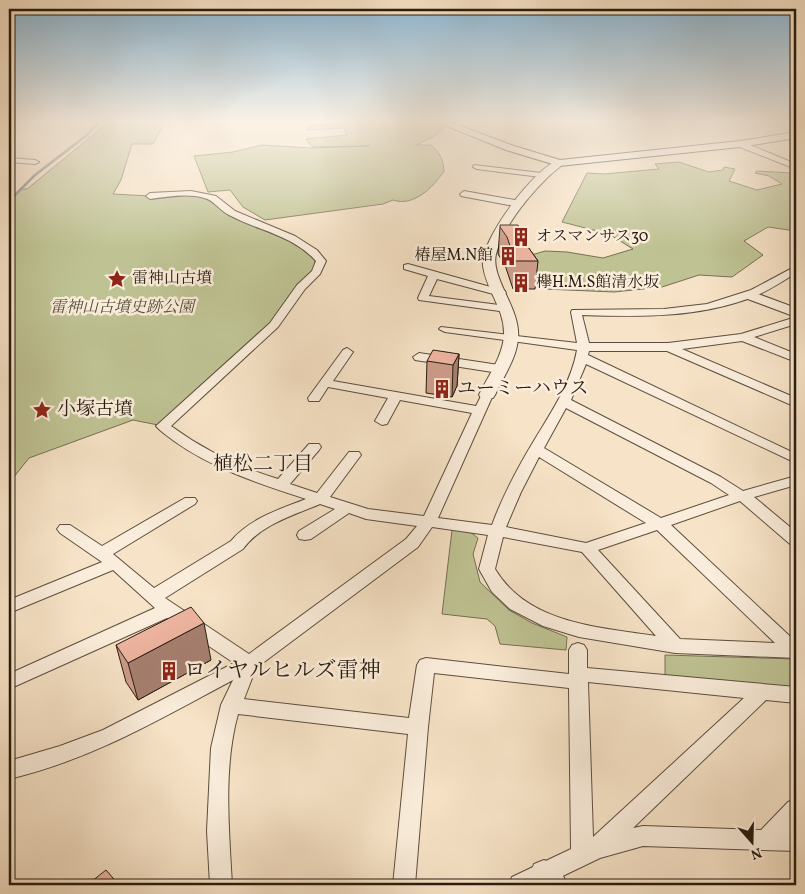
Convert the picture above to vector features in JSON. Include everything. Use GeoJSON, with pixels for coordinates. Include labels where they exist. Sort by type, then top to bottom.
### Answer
{"type":"FeatureCollection","features":[{"type":"Feature","properties":{"kind":"street"},"geometry":{"type":"LineString","coordinates":[[9,770],[41,761],[110,736],[212,681],[249,664],[412,543],[435,512],[511,338],[507,309],[488,264],[489,252],[520,204],[541,176],[558,164]]}},
{"type":"Feature","properties":{"kind":"street"},"geometry":{"type":"LineString","coordinates":[[477,167],[541,176]]}},
{"type":"Feature","properties":{"kind":"street"},"geometry":{"type":"LineString","coordinates":[[464,194],[520,204]]}},
{"type":"Feature","properties":{"kind":"street"},"geometry":{"type":"LineString","coordinates":[[150,196],[204,195],[216,199],[222,208],[291,238],[314,251],[321,261],[316,272],[301,288],[274,325],[163,426],[186,443],[216,460],[281,485],[366,514],[498,531],[587,548],[741,496],[796,480]]}},
{"type":"Feature","properties":{"kind":"street"},"geometry":{"type":"LineString","coordinates":[[408,267],[501,293]]}},
{"type":"Feature","properties":{"kind":"street"},"geometry":{"type":"LineString","coordinates":[[794,273],[750,295],[698,308],[629,314],[576,312],[583,352],[564,402],[514,490],[498,531],[487,569],[498,588],[516,605],[549,621],[579,630],[675,646],[795,650]]}},
{"type":"Feature","properties":{"kind":"street"},"geometry":{"type":"LineString","coordinates":[[434,275],[423,298],[507,309]]}},
{"type":"Feature","properties":{"kind":"street"},"geometry":{"type":"LineString","coordinates":[[750,295],[796,313]]}},
{"type":"Feature","properties":{"kind":"street"},"geometry":{"type":"LineString","coordinates":[[445,329],[511,338],[583,352],[668,347],[743,337],[796,320]]}},
{"type":"Feature","properties":{"kind":"street"},"geometry":{"type":"LineString","coordinates":[[743,337],[796,358]]}},
{"type":"Feature","properties":{"kind":"street"},"geometry":{"type":"LineString","coordinates":[[668,347],[796,403]]}},
{"type":"Feature","properties":{"kind":"street"},"geometry":{"type":"LineString","coordinates":[[314,398],[347,352]]}},
{"type":"Feature","properties":{"kind":"street"},"geometry":{"type":"LineString","coordinates":[[583,352],[796,459]]}},
{"type":"Feature","properties":{"kind":"street"},"geometry":{"type":"LineString","coordinates":[[419,357],[499,369]]}},
{"type":"Feature","properties":{"kind":"street"},"geometry":{"type":"LineString","coordinates":[[325,383],[480,411]]}},
{"type":"Feature","properties":{"kind":"street"},"geometry":{"type":"LineString","coordinates":[[382,421],[396,396]]}},
{"type":"Feature","properties":{"kind":"street"},"geometry":{"type":"LineString","coordinates":[[564,402],[716,480],[741,496],[796,540]]}},
{"type":"Feature","properties":{"kind":"street"},"geometry":{"type":"LineString","coordinates":[[281,485],[314,447]]}},
{"type":"Feature","properties":{"kind":"street"},"geometry":{"type":"LineString","coordinates":[[536,450],[660,524],[795,650]]}},
{"type":"Feature","properties":{"kind":"street"},"geometry":{"type":"LineString","coordinates":[[153,596],[237,545],[246,533],[278,516],[321,498],[354,455]]}},
{"type":"Feature","properties":{"kind":"street"},"geometry":{"type":"LineString","coordinates":[[9,608],[108,558],[190,501]]}},
{"type":"Feature","properties":{"kind":"street"},"geometry":{"type":"LineString","coordinates":[[305,536],[348,507]]}},
{"type":"Feature","properties":{"kind":"street"},"geometry":{"type":"LineString","coordinates":[[65,529],[108,558],[168,610],[249,664]]}},
{"type":"Feature","properties":{"kind":"street"},"geometry":{"type":"LineString","coordinates":[[587,548],[675,646]]}},
{"type":"Feature","properties":{"kind":"street"},"geometry":{"type":"LineString","coordinates":[[9,682],[168,610]]}},
{"type":"Feature","properties":{"kind":"street"},"geometry":{"type":"LineString","coordinates":[[578,650],[578,678],[590,851]]}},
{"type":"Feature","properties":{"kind":"street"},"geometry":{"type":"LineString","coordinates":[[220,885],[218,831],[221,748],[231,705],[249,664]]}},
{"type":"Feature","properties":{"kind":"street"},"geometry":{"type":"LineString","coordinates":[[404,885],[418,727],[426,665],[796,695]]}},
{"type":"Feature","properties":{"kind":"street"},"geometry":{"type":"LineString","coordinates":[[539,881],[590,851],[762,692]]}},
{"type":"Feature","properties":{"kind":"street"},"geometry":{"type":"LineString","coordinates":[[231,705],[418,727]]}},
{"type":"Feature","properties":{"kind":"street"},"geometry":{"type":"LineString","coordinates":[[767,839],[796,809]]}},
{"type":"Feature","properties":{"kind":"street"},"geometry":{"type":"LineString","coordinates":[[590,851],[643,836],[796,841]]}},
{"type":"Feature","properties":{"kind":"green space","name":"雷神山古墳史跡公園"},"geometry":{"type":"Polygon","coordinates":[[[58,164],[126,164],[121,180],[113,194],[150,196],[204,195],[232,213],[314,251],[316,272],[274,325],[163,426],[133,420],[29,458],[9,483],[9,202],[21,189],[27,189],[58,164]]]}},
{"type":"Feature","properties":{"kind":"green space"},"geometry":{"type":"Polygon","coordinates":[[[197,164],[443,164],[444,171],[434,184],[422,194],[408,201],[393,200],[383,204],[265,220],[243,207],[230,190],[208,192],[197,164]]]}},
{"type":"Feature","properties":{"kind":"green space"},"geometry":{"type":"Polygon","coordinates":[[[655,164],[684,164],[709,172],[723,170],[724,167],[735,169],[729,181],[757,190],[782,184],[769,176],[755,173],[757,171],[792,173],[796,175],[796,231],[768,227],[744,241],[763,255],[732,277],[699,275],[662,287],[614,292],[544,289],[525,274],[521,258],[545,251],[567,252],[603,258],[633,249],[609,234],[562,222],[587,173],[604,174],[659,169],[655,164]]]}},
{"type":"Feature","properties":{"kind":"green space"},"geometry":{"type":"Polygon","coordinates":[[[452,530],[469,531],[478,538],[473,554],[480,582],[509,610],[532,623],[567,637],[566,650],[500,644],[495,626],[487,619],[442,614],[452,530]]]}},
{"type":"Feature","properties":{"kind":"green space"},"geometry":{"type":"Polygon","coordinates":[[[665,655],[796,659],[796,690],[665,678],[665,655]]]}},
{"type":"Feature","properties":{"kind":"building"},"geometry":{"type":"Polygon","coordinates":[[[500,225],[518,225],[523,240],[538,261],[515,261],[507,237],[500,225]]]}},
{"type":"Feature","properties":{"kind":"building"},"geometry":{"type":"Polygon","coordinates":[[[433,350],[459,354],[453,365],[427,361],[433,350]]]}},
{"type":"Feature","properties":{"kind":"building"},"geometry":{"type":"Polygon","coordinates":[[[191,607],[204,623],[128,663],[116,645],[191,607]]]}},
{"type":"Feature","properties":{"kind":"building"},"geometry":{"type":"Polygon","coordinates":[[[106,870],[119,885],[87,885],[106,870]]]}},
{"type":"Feature","properties":{"kind":"waterway"},"geometry":{"type":"LineString","coordinates":[[9,201],[35,175],[50,164]]}},
{"type":"Feature","properties":{"kind":"place","name":"オスマンサス30"},"geometry":{"type":"Point","coordinates":[521,237]}},
{"type":"Feature","properties":{"kind":"place","name":"椿屋M.N館"},"geometry":{"type":"Point","coordinates":[508,256]}},
{"type":"Feature","properties":{"kind":"place","name":"雷神山古墳"},"geometry":{"type":"Point","coordinates":[117,279]}},
{"type":"Feature","properties":{"kind":"place","name":"欅H.M.S館清水坂"},"geometry":{"type":"Point","coordinates":[521,283]}},
{"type":"Feature","properties":{"kind":"place","name":"ユーミーハウス"},"geometry":{"type":"Point","coordinates":[442,389]}},
{"type":"Feature","properties":{"kind":"place","name":"小塚古墳"},"geometry":{"type":"Point","coordinates":[42,410]}},
{"type":"Feature","properties":{"kind":"place","name":"ロイヤルヒルズ雷神"},"geometry":{"type":"Point","coordinates":[169,671]}},
{"type":"Feature","properties":{"kind":"district","name":"植松二丁目"},"geometry":{"type":"Point","coordinates":[263,465]}}]}
